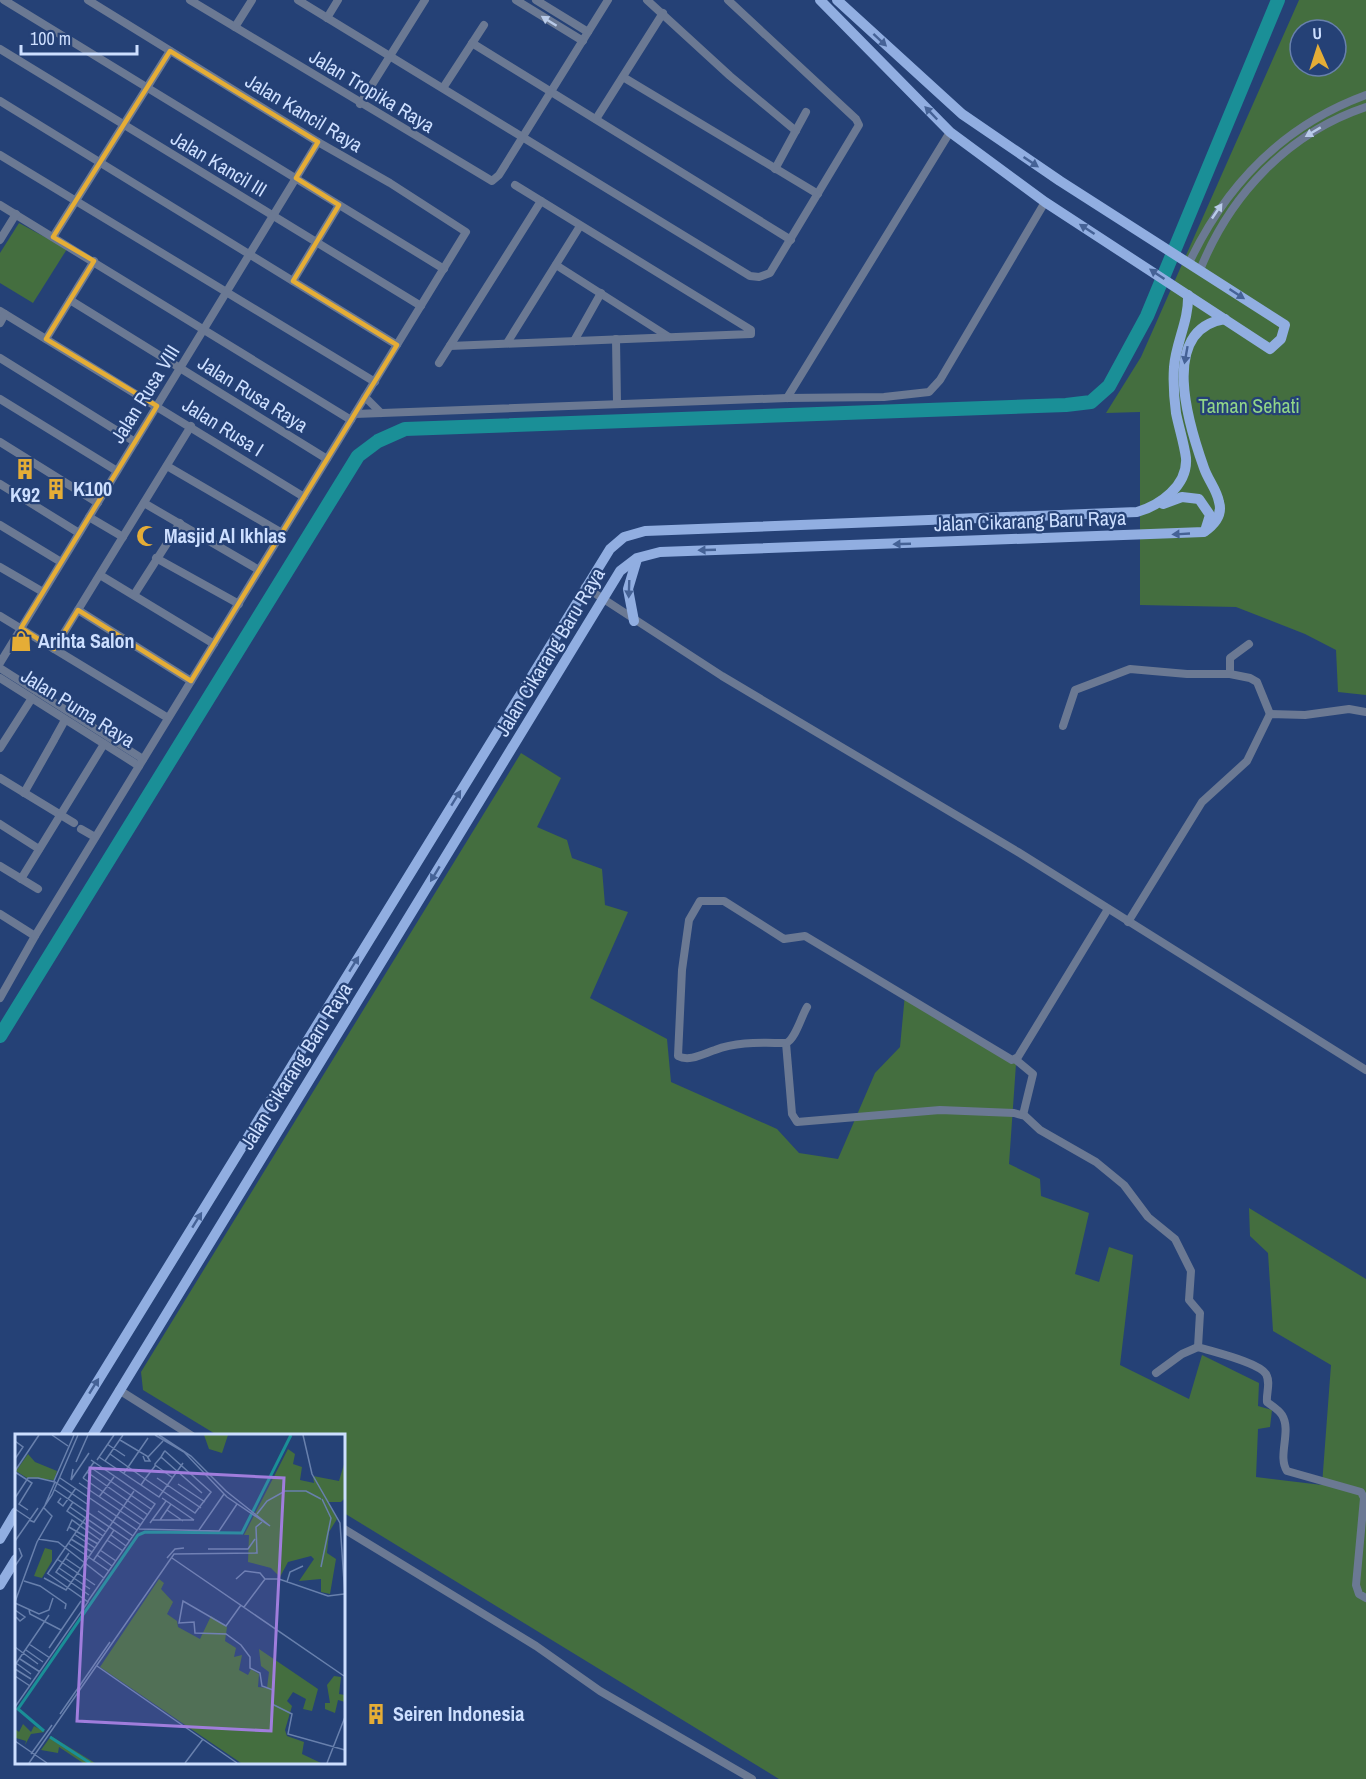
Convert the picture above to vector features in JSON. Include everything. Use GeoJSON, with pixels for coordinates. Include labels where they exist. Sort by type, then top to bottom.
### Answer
{"type":"FeatureCollection","features":[{"type":"Feature","properties":{"kind":"main road"},"geometry":{"type":"LineString","coordinates":[[820,0],[950,132],[1045,202],[1270,349],[1281,339],[1286,325],[1060,181],[962,114],[837,0]]}},
{"type":"Feature","properties":{"kind":"main road","name":"Jalan Cikarang Baru Raya"},"geometry":{"type":"LineString","coordinates":[[65,1434],[610,549],[624,537],[645,531],[1125,513],[1154,508],[1176,486],[1184,474],[1186,460],[1176,412],[1173,382],[1177,343],[1186,322],[1188,295]]}},
{"type":"Feature","properties":{"kind":"main road"},"geometry":{"type":"LineString","coordinates":[[1204,532],[1218,520],[1220,503],[1205,470],[1189,412],[1184,381],[1185,351],[1193,334],[1204,324],[1225,319]]}},
{"type":"Feature","properties":{"kind":"main road"},"geometry":{"type":"LineString","coordinates":[[1154,508],[1182,497],[1199,499],[1210,515],[1204,532]]}},
{"type":"Feature","properties":{"kind":"main road","name":"Jalan Cikarang Baru Raya"},"geometry":{"type":"LineString","coordinates":[[93,1434],[620,571],[637,558],[660,552],[1204,532]]}},
{"type":"Feature","properties":{"kind":"main road"},"geometry":{"type":"LineString","coordinates":[[634,621],[629,605],[628,589],[637,558]]}},
{"type":"Feature","properties":{"kind":"main road"},"geometry":{"type":"LineString","coordinates":[[239,1150],[259,1160]]}},
{"type":"Feature","properties":{"kind":"main road"},"geometry":{"type":"LineString","coordinates":[[0,1539],[15,1514]]}},
{"type":"Feature","properties":{"kind":"main road"},"geometry":{"type":"LineString","coordinates":[[0,1586],[15,1561]]}},
{"type":"Feature","properties":{"kind":"street"},"geometry":{"type":"LineString","coordinates":[[0,998],[95,837],[444,269],[4,0]]}},
{"type":"Feature","properties":{"kind":"street","name":"Jalan Kancil Raya"},"geometry":{"type":"LineString","coordinates":[[88,0],[465,230],[465,235],[444,269]]}},
{"type":"Feature","properties":{"kind":"street","name":"Jalan Tropika Raya"},"geometry":{"type":"LineString","coordinates":[[190,0],[490,181],[499,175],[523,137]]}},
{"type":"Feature","properties":{"kind":"street"},"geometry":{"type":"LineString","coordinates":[[236,27],[252,0]]}},
{"type":"Feature","properties":{"kind":"street"},"geometry":{"type":"LineString","coordinates":[[298,0],[750,276],[759,277],[770,273],[858,129],[858,122],[728,0]]}},
{"type":"Feature","properties":{"kind":"street"},"geometry":{"type":"LineString","coordinates":[[327,18],[338,0]]}},
{"type":"Feature","properties":{"kind":"street"},"geometry":{"type":"LineString","coordinates":[[360,104],[425,0]]}},
{"type":"Feature","properties":{"kind":"street"},"geometry":{"type":"LineString","coordinates":[[516,0],[583,41]]}},
{"type":"Feature","properties":{"kind":"street"},"geometry":{"type":"LineString","coordinates":[[536,0],[588,32]]}},
{"type":"Feature","properties":{"kind":"street"},"geometry":{"type":"LineString","coordinates":[[523,137],[608,0]]}},
{"type":"Feature","properties":{"kind":"street"},"geometry":{"type":"LineString","coordinates":[[648,0],[730,76],[796,131]]}},
{"type":"Feature","properties":{"kind":"street"},"geometry":{"type":"LineString","coordinates":[[596,119],[663,13]]}},
{"type":"Feature","properties":{"kind":"street"},"geometry":{"type":"LineString","coordinates":[[443,88],[484,25]]}},
{"type":"Feature","properties":{"kind":"street"},"geometry":{"type":"LineString","coordinates":[[472,43],[791,240]]}},
{"type":"Feature","properties":{"kind":"street","name":"Jalan Kancil III"},"geometry":{"type":"LineString","coordinates":[[0,49],[421,306]]}},
{"type":"Feature","properties":{"kind":"street"},"geometry":{"type":"LineString","coordinates":[[53,237],[170,51]]}},
{"type":"Feature","properties":{"kind":"street"},"geometry":{"type":"LineString","coordinates":[[623,77],[818,195]]}},
{"type":"Feature","properties":{"kind":"street"},"geometry":{"type":"LineString","coordinates":[[1189,263],[1217,211],[1254,165],[1299,128],[1324,113],[1366,95]]}},
{"type":"Feature","properties":{"kind":"street"},"geometry":{"type":"LineString","coordinates":[[0,101],[398,345]]}},
{"type":"Feature","properties":{"kind":"street"},"geometry":{"type":"LineString","coordinates":[[1200,270],[1231,209],[1265,169],[1305,137],[1366,106]]}},
{"type":"Feature","properties":{"kind":"street"},"geometry":{"type":"LineString","coordinates":[[775,169],[806,112]]}},
{"type":"Feature","properties":{"kind":"street"},"geometry":{"type":"LineString","coordinates":[[787,398],[950,132]]}},
{"type":"Feature","properties":{"kind":"street","name":"Jalan Rusa VIII"},"geometry":{"type":"LineString","coordinates":[[0,663],[318,142]]}},
{"type":"Feature","properties":{"kind":"street"},"geometry":{"type":"LineString","coordinates":[[0,155],[375,381]]}},
{"type":"Feature","properties":{"kind":"street"},"geometry":{"type":"LineString","coordinates":[[450,346],[574,340],[747,336],[751,332],[515,185]]}},
{"type":"Feature","properties":{"kind":"street"},"geometry":{"type":"LineString","coordinates":[[439,363],[541,201]]}},
{"type":"Feature","properties":{"kind":"street"},"geometry":{"type":"LineString","coordinates":[[0,205],[353,417],[381,413],[617,404],[885,397],[929,392],[940,380],[1045,202]]}},
{"type":"Feature","properties":{"kind":"street"},"geometry":{"type":"LineString","coordinates":[[292,281],[339,205]]}},
{"type":"Feature","properties":{"kind":"street"},"geometry":{"type":"LineString","coordinates":[[0,240],[16,214]]}},
{"type":"Feature","properties":{"kind":"street"},"geometry":{"type":"LineString","coordinates":[[507,343],[580,226]]}},
{"type":"Feature","properties":{"kind":"street"},"geometry":{"type":"LineString","coordinates":[[46,339],[94,261]]}},
{"type":"Feature","properties":{"kind":"street"},"geometry":{"type":"LineString","coordinates":[[556,265],[669,337]]}},
{"type":"Feature","properties":{"kind":"street"},"geometry":{"type":"LineString","coordinates":[[574,340],[601,294]]}},
{"type":"Feature","properties":{"kind":"street","name":"Jalan Rusa Raya"},"geometry":{"type":"LineString","coordinates":[[70,300],[327,459]]}},
{"type":"Feature","properties":{"kind":"street"},"geometry":{"type":"LineString","coordinates":[[0,323],[3,313]]}},
{"type":"Feature","properties":{"kind":"street","name":"Jalan Rusa I"},"geometry":{"type":"LineString","coordinates":[[3,313],[158,405],[304,497]]}},
{"type":"Feature","properties":{"kind":"street"},"geometry":{"type":"LineString","coordinates":[[616,339],[617,404]]}},
{"type":"Feature","properties":{"kind":"street"},"geometry":{"type":"LineString","coordinates":[[0,358],[135,442]]}},
{"type":"Feature","properties":{"kind":"street"},"geometry":{"type":"LineString","coordinates":[[365,397],[381,413]]}},
{"type":"Feature","properties":{"kind":"street"},"geometry":{"type":"LineString","coordinates":[[0,399],[117,471]]}},
{"type":"Feature","properties":{"kind":"street"},"geometry":{"type":"LineString","coordinates":[[54,649],[191,426]]}},
{"type":"Feature","properties":{"kind":"street"},"geometry":{"type":"LineString","coordinates":[[0,442],[98,502]]}},
{"type":"Feature","properties":{"kind":"street"},"geometry":{"type":"LineString","coordinates":[[167,465],[282,533]]}},
{"type":"Feature","properties":{"kind":"street"},"geometry":{"type":"LineString","coordinates":[[0,484],[79,533]]}},
{"type":"Feature","properties":{"kind":"street"},"geometry":{"type":"LineString","coordinates":[[144,502],[259,570]]}},
{"type":"Feature","properties":{"kind":"street"},"geometry":{"type":"LineString","coordinates":[[89,517],[123,537]]}},
{"type":"Feature","properties":{"kind":"street"},"geometry":{"type":"LineString","coordinates":[[134,596],[180,523]]}},
{"type":"Feature","properties":{"kind":"street"},"geometry":{"type":"LineString","coordinates":[[0,525],[61,562]]}},
{"type":"Feature","properties":{"kind":"street"},"geometry":{"type":"LineString","coordinates":[[156,558],[238,604]]}},
{"type":"Feature","properties":{"kind":"street"},"geometry":{"type":"LineString","coordinates":[[0,567],[43,592]]}},
{"type":"Feature","properties":{"kind":"street"},"geometry":{"type":"LineString","coordinates":[[100,575],[214,644]]}},
{"type":"Feature","properties":{"kind":"street"},"geometry":{"type":"LineString","coordinates":[[585,587],[634,621],[1108,909],[1366,1070]]}},
{"type":"Feature","properties":{"kind":"street"},"geometry":{"type":"LineString","coordinates":[[78,610],[191,681]]}},
{"type":"Feature","properties":{"kind":"street"},"geometry":{"type":"LineString","coordinates":[[0,616],[168,718]]}},
{"type":"Feature","properties":{"kind":"street"},"geometry":{"type":"LineString","coordinates":[[1230,674],[1230,658],[1249,644]]}},
{"type":"Feature","properties":{"kind":"street"},"geometry":{"type":"LineString","coordinates":[[0,668],[141,762]]}},
{"type":"Feature","properties":{"kind":"street"},"geometry":{"type":"LineString","coordinates":[[1063,726],[1075,690],[1123,670],[1230,674],[1250,678],[1257,682],[1270,714],[1247,761],[1202,802],[1128,922]]}},
{"type":"Feature","properties":{"kind":"street","name":"Jalan Puma Raya"},"geometry":{"type":"LineString","coordinates":[[0,678],[104,744],[141,762]]}},
{"type":"Feature","properties":{"kind":"street"},"geometry":{"type":"LineString","coordinates":[[0,748],[32,698]]}},
{"type":"Feature","properties":{"kind":"street"},"geometry":{"type":"LineString","coordinates":[[1270,714],[1305,715],[1348,709],[1366,712]]}},
{"type":"Feature","properties":{"kind":"street"},"geometry":{"type":"LineString","coordinates":[[24,793],[65,720]]}},
{"type":"Feature","properties":{"kind":"street"},"geometry":{"type":"LineString","coordinates":[[21,879],[104,744]]}},
{"type":"Feature","properties":{"kind":"street"},"geometry":{"type":"LineString","coordinates":[[0,778],[95,837]]}},
{"type":"Feature","properties":{"kind":"street"},"geometry":{"type":"LineString","coordinates":[[0,824],[39,849]]}},
{"type":"Feature","properties":{"kind":"street"},"geometry":{"type":"LineString","coordinates":[[0,866],[38,890]]}},
{"type":"Feature","properties":{"kind":"street"},"geometry":{"type":"LineString","coordinates":[[807,1007],[797,1024],[794,1037],[786,1043],[756,1042],[716,1049],[685,1059],[678,1056],[682,970],[688,920],[700,901],[724,901],[784,939],[805,936],[1009,1059],[1015,1059],[1033,1074],[1023,1115]]}},
{"type":"Feature","properties":{"kind":"street"},"geometry":{"type":"LineString","coordinates":[[1015,1059],[1108,909]]}},
{"type":"Feature","properties":{"kind":"street"},"geometry":{"type":"LineString","coordinates":[[0,914],[35,936]]}},
{"type":"Feature","properties":{"kind":"street"},"geometry":{"type":"LineString","coordinates":[[786,1043],[792,1114],[797,1122],[940,1110],[1000,1111],[1023,1115],[1040,1130],[1096,1162],[1124,1185],[1148,1217],[1178,1243],[1192,1277],[1189,1300],[1200,1313],[1198,1347]]}},
{"type":"Feature","properties":{"kind":"street"},"geometry":{"type":"LineString","coordinates":[[1156,1373],[1182,1354],[1198,1347],[1252,1365],[1266,1374],[1269,1384],[1267,1402],[1282,1415],[1284,1424],[1284,1463],[1287,1471],[1362,1492],[1364,1498],[1356,1584],[1359,1594],[1366,1598]]}},
{"type":"Feature","properties":{"kind":"street"},"geometry":{"type":"LineString","coordinates":[[119,1390],[189,1434]]}},
{"type":"Feature","properties":{"kind":"street"},"geometry":{"type":"LineString","coordinates":[[345,1530],[536,1646],[600,1691],[752,1779]]}},
{"type":"Feature","properties":{"kind":"highlighted area"},"geometry":{"type":"Polygon","coordinates":[[[170,51],[318,142],[296,178],[339,205],[293,281],[397,345],[191,681],[78,610],[54,649],[21,628],[157,406],[46,339],[94,261],[53,237],[170,51]]]}},
{"type":"Feature","properties":{"kind":"green space","name":"Taman Sehati"},"geometry":{"type":"Polygon","coordinates":[[[1299,0],[1366,0],[1366,695],[1338,692],[1336,650],[1305,634],[1236,607],[1140,605],[1140,412],[1106,413],[1141,357],[1288,25],[1288,78],[1348,78],[1348,18],[1291,18],[1299,0]]]}},
{"type":"Feature","properties":{"kind":"green space"},"geometry":{"type":"Polygon","coordinates":[[[19,223],[67,249],[33,303],[0,283],[0,253],[19,223]]]}},
{"type":"Feature","properties":{"kind":"green space"},"geometry":{"type":"Polygon","coordinates":[[[521,753],[561,778],[537,827],[567,840],[572,858],[602,869],[605,905],[628,912],[590,998],[667,1039],[671,1082],[777,1129],[799,1153],[838,1159],[875,1073],[900,1047],[905,994],[1016,1064],[1009,1164],[1040,1179],[1041,1196],[1089,1213],[1075,1274],[1099,1282],[1109,1247],[1133,1255],[1120,1365],[1189,1399],[1202,1355],[1259,1383],[1258,1406],[1272,1410],[1270,1427],[1258,1429],[1256,1477],[1322,1485],[1331,1365],[1273,1331],[1268,1253],[1250,1236],[1249,1208],[1366,1279],[1366,1779],[779,1779],[345,1514],[345,1434],[215,1434],[143,1390],[141,1372],[521,753]]]}},
{"type":"Feature","properties":{"kind":"waterway"},"geometry":{"type":"LineString","coordinates":[[0,1036],[358,456],[378,441],[405,429],[1066,405],[1091,402],[1109,386],[1147,316],[1278,0]]}},
{"type":"Feature","properties":{"kind":"place","name":"K92"},"geometry":{"type":"Point","coordinates":[25,469]}},
{"type":"Feature","properties":{"kind":"place","name":"K100"},"geometry":{"type":"Point","coordinates":[56,489]}},
{"type":"Feature","properties":{"kind":"place","name":"Masjid Al Ikhlas"},"geometry":{"type":"Point","coordinates":[147,536]}},
{"type":"Feature","properties":{"kind":"place","name":"Arihta Salon"},"geometry":{"type":"Point","coordinates":[21,641]}},
{"type":"Feature","properties":{"kind":"place","name":"Seiren Indonesia"},"geometry":{"type":"Point","coordinates":[376,1714]}}]}
